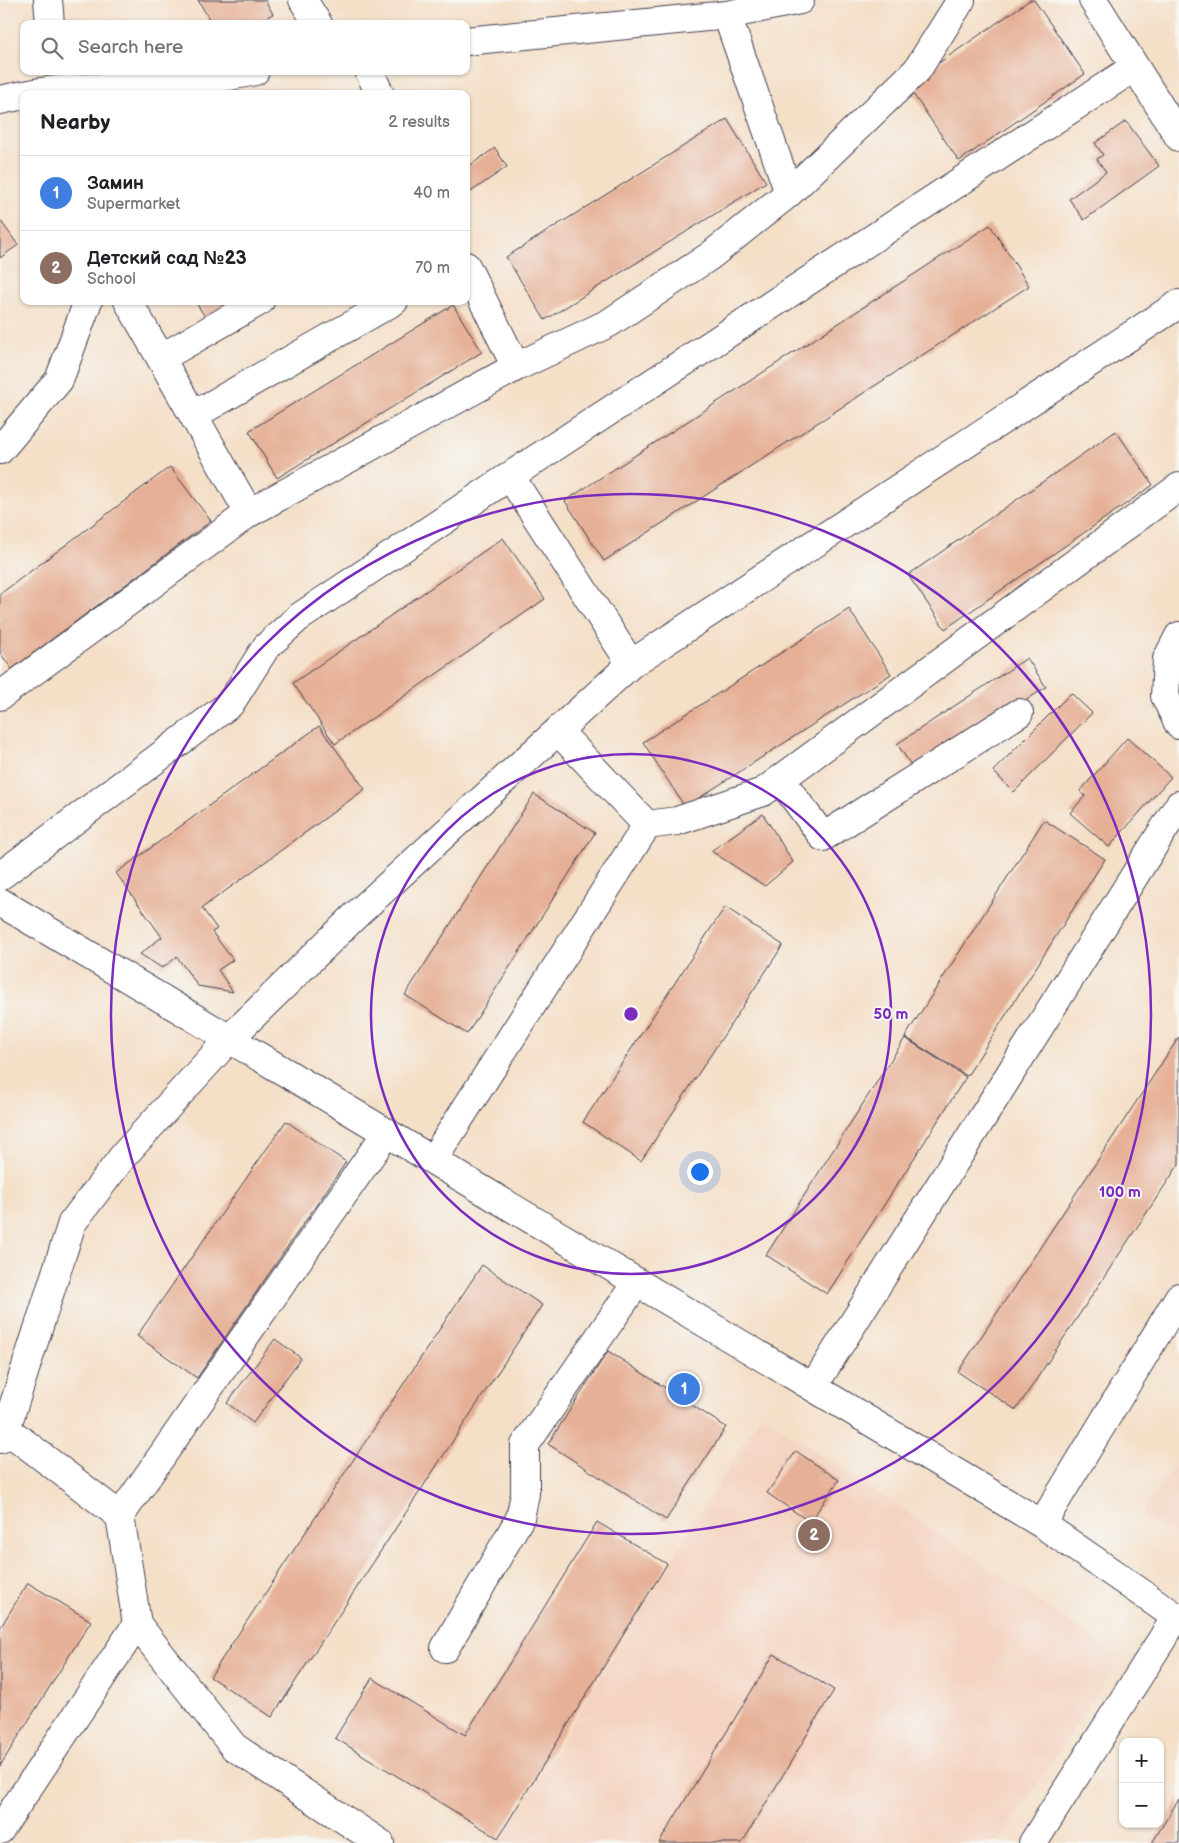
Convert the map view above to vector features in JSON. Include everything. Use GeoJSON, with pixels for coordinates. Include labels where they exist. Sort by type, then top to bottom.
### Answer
{"type":"FeatureCollection","features":[{"type":"Feature","properties":{"kind":"street"},"geometry":{"type":"LineString","coordinates":[[48,0],[50,20]]}},
{"type":"Feature","properties":{"kind":"street"},"geometry":{"type":"LineString","coordinates":[[303,0],[316,20]]}},
{"type":"Feature","properties":{"kind":"street"},"geometry":{"type":"LineString","coordinates":[[470,41],[727,15],[800,0]]}},
{"type":"Feature","properties":{"kind":"street"},"geometry":{"type":"LineString","coordinates":[[2,689],[249,513],[516,367],[609,323],[710,256],[789,193],[917,70],[961,0]]}},
{"type":"Feature","properties":{"kind":"street"},"geometry":{"type":"LineString","coordinates":[[1093,0],[1179,137]]}},
{"type":"Feature","properties":{"kind":"street"},"geometry":{"type":"LineString","coordinates":[[727,15],[789,193]]}},
{"type":"Feature","properties":{"kind":"street"},"geometry":{"type":"LineString","coordinates":[[0,876],[230,704],[266,647],[298,618],[510,476],[1135,67]]}},
{"type":"Feature","properties":{"kind":"street"},"geometry":{"type":"LineString","coordinates":[[50,87],[148,85],[236,75]]}},
{"type":"Feature","properties":{"kind":"street"},"geometry":{"type":"LineString","coordinates":[[371,75],[378,90]]}},
{"type":"Feature","properties":{"kind":"street"},"geometry":{"type":"LineString","coordinates":[[0,100],[20,96]]}},
{"type":"Feature","properties":{"kind":"street"},"geometry":{"type":"LineString","coordinates":[[470,274],[516,367]]}},
{"type":"Feature","properties":{"kind":"street"},"geometry":{"type":"LineString","coordinates":[[120,1516],[3,1434],[72,1223],[124,1155],[230,1038],[358,913],[631,664],[1179,304]]}},
{"type":"Feature","properties":{"kind":"street"},"geometry":{"type":"LineString","coordinates":[[0,450],[59,380],[87,305]]}},
{"type":"Feature","properties":{"kind":"street"},"geometry":{"type":"LineString","coordinates":[[130,305],[249,513]]}},
{"type":"Feature","properties":{"kind":"street"},"geometry":{"type":"LineString","coordinates":[[161,358],[253,305]]}},
{"type":"Feature","properties":{"kind":"street"},"geometry":{"type":"LineString","coordinates":[[194,416],[387,305]]}},
{"type":"Feature","properties":{"kind":"street"},"geometry":{"type":"LineString","coordinates":[[510,476],[631,664]]}},
{"type":"Feature","properties":{"kind":"street"},"geometry":{"type":"LineString","coordinates":[[433,1160],[647,825],[677,821],[763,792],[1179,487]]}},
{"type":"Feature","properties":{"kind":"street"},"geometry":{"type":"LineString","coordinates":[[1179,636],[1167,659],[1165,696],[1179,725]]}},
{"type":"Feature","properties":{"kind":"street"},"geometry":{"type":"LineString","coordinates":[[781,780],[823,837],[1019,713]]}},
{"type":"Feature","properties":{"kind":"street"},"geometry":{"type":"LineString","coordinates":[[558,731],[647,825]]}},
{"type":"Feature","properties":{"kind":"street"},"geometry":{"type":"LineString","coordinates":[[813,1387],[1179,806]]}},
{"type":"Feature","properties":{"kind":"street"},"geometry":{"type":"LineString","coordinates":[[0,902],[1042,1524],[1178,1618],[1033,1843]]}},
{"type":"Feature","properties":{"kind":"street"},"geometry":{"type":"LineString","coordinates":[[380,1843],[234,1747],[137,1624],[120,1516],[387,1132]]}},
{"type":"Feature","properties":{"kind":"street"},"geometry":{"type":"LineString","coordinates":[[445,1648],[520,1518],[525,1494],[525,1445],[638,1282]]}},
{"type":"Feature","properties":{"kind":"street"},"geometry":{"type":"LineString","coordinates":[[1042,1524],[1179,1297]]}},
{"type":"Feature","properties":{"kind":"street"},"geometry":{"type":"LineString","coordinates":[[0,1830],[137,1624]]}},
{"type":"Feature","properties":{"kind":"shaded area"},"geometry":{"type":"Polygon","coordinates":[[[761,1414],[1121,1657],[998,1843],[499,1843],[761,1414]]]}},
{"type":"Feature","properties":{"kind":"shaded area"},"geometry":{"type":"Polygon","coordinates":[[[1179,1458],[1179,1537],[1141,1514],[1179,1458]]]}},
{"type":"Feature","properties":{"kind":"building"},"geometry":{"type":"Polygon","coordinates":[[[198,0],[265,0],[273,14],[267,17],[269,20],[210,20],[198,0]]]}},
{"type":"Feature","properties":{"kind":"building"},"geometry":{"type":"Polygon","coordinates":[[[1030,0],[1034,0],[1085,74],[959,161],[907,85],[1030,0]]]}},
{"type":"Feature","properties":{"kind":"building"},"geometry":{"type":"Polygon","coordinates":[[[727,119],[766,182],[545,320],[506,257],[727,119]]]}},
{"type":"Feature","properties":{"kind":"building"},"geometry":{"type":"Polygon","coordinates":[[[1126,121],[1159,166],[1084,220],[1069,199],[1106,172],[1097,159],[1103,155],[1095,143],[1126,121]]]}},
{"type":"Feature","properties":{"kind":"building"},"geometry":{"type":"Polygon","coordinates":[[[495,148],[507,167],[470,192],[470,165],[495,148]]]}},
{"type":"Feature","properties":{"kind":"building"},"geometry":{"type":"Polygon","coordinates":[[[0,220],[18,245],[0,258],[0,220]]]}},
{"type":"Feature","properties":{"kind":"building"},"geometry":{"type":"Polygon","coordinates":[[[990,225],[1029,286],[604,561],[565,501],[990,225]]]}},
{"type":"Feature","properties":{"kind":"building"},"geometry":{"type":"Polygon","coordinates":[[[198,305],[237,305],[209,323],[198,305]]]}},
{"type":"Feature","properties":{"kind":"building"},"geometry":{"type":"Polygon","coordinates":[[[453,305],[482,352],[277,478],[249,431],[453,305]]]}},
{"type":"Feature","properties":{"kind":"building"},"geometry":{"type":"Polygon","coordinates":[[[1116,431],[1153,485],[945,629],[908,575],[1116,431]]]}},
{"type":"Feature","properties":{"kind":"building"},"geometry":{"type":"Polygon","coordinates":[[[170,467],[211,521],[12,669],[0,653],[0,594],[170,467]]]}},
{"type":"Feature","properties":{"kind":"building"},"geometry":{"type":"Polygon","coordinates":[[[503,538],[545,599],[335,744],[293,683],[503,538]]]}},
{"type":"Feature","properties":{"kind":"building"},"geometry":{"type":"Polygon","coordinates":[[[849,609],[891,674],[685,807],[643,742],[849,609]]]}},
{"type":"Feature","properties":{"kind":"building"},"geometry":{"type":"Polygon","coordinates":[[[1027,658],[1046,687],[917,774],[897,744],[1027,658]]]}},
{"type":"Feature","properties":{"kind":"building"},"geometry":{"type":"Polygon","coordinates":[[[1071,693],[1092,713],[1014,792],[993,771],[1071,693]]]}},
{"type":"Feature","properties":{"kind":"building"},"geometry":{"type":"Polygon","coordinates":[[[319,726],[365,789],[202,908],[217,929],[212,932],[233,960],[218,970],[233,992],[198,986],[177,957],[162,968],[140,954],[162,937],[116,873],[319,726]]]}},
{"type":"Feature","properties":{"kind":"building"},"geometry":{"type":"Polygon","coordinates":[[[1127,738],[1171,777],[1109,847],[1070,813],[1085,796],[1080,791],[1127,738]]]}},
{"type":"Feature","properties":{"kind":"building"},"geometry":{"type":"Polygon","coordinates":[[[534,794],[595,833],[467,1034],[405,995],[534,794]]]}},
{"type":"Feature","properties":{"kind":"building"},"geometry":{"type":"Polygon","coordinates":[[[763,814],[793,862],[765,886],[711,851],[763,814]]]}},
{"type":"Feature","properties":{"kind":"building"},"geometry":{"type":"Polygon","coordinates":[[[1044,820],[1105,859],[967,1076],[905,1037],[1044,820]]]}},
{"type":"Feature","properties":{"kind":"building"},"geometry":{"type":"Polygon","coordinates":[[[725,907],[783,945],[641,1161],[583,1122],[725,907]]]}},
{"type":"Feature","properties":{"kind":"building"},"geometry":{"type":"Polygon","coordinates":[[[1179,1037],[1179,1164],[1016,1410],[958,1372],[1179,1037]]]}},
{"type":"Feature","properties":{"kind":"building"},"geometry":{"type":"Polygon","coordinates":[[[905,1038],[966,1077],[827,1294],[766,1255],[905,1038]]]}},
{"type":"Feature","properties":{"kind":"building"},"geometry":{"type":"Polygon","coordinates":[[[286,1121],[346,1162],[197,1378],[137,1336],[286,1121]]]}},
{"type":"Feature","properties":{"kind":"building"},"geometry":{"type":"Polygon","coordinates":[[[482,1265],[542,1305],[272,1717],[210,1677],[482,1265]]]}},
{"type":"Feature","properties":{"kind":"building"},"geometry":{"type":"Polygon","coordinates":[[[275,1339],[301,1358],[253,1423],[227,1403],[275,1339]]]}},
{"type":"Feature","properties":{"kind":"building"},"geometry":{"type":"Polygon","coordinates":[[[608,1351],[726,1427],[666,1520],[548,1444],[608,1351]]]}},
{"type":"Feature","properties":{"kind":"building"},"geometry":{"type":"Polygon","coordinates":[[[796,1451],[839,1480],[810,1522],[767,1493],[796,1451]]]}},
{"type":"Feature","properties":{"kind":"building"},"geometry":{"type":"Polygon","coordinates":[[[597,1522],[667,1564],[498,1838],[335,1738],[372,1678],[465,1735],[597,1522]]]}},
{"type":"Feature","properties":{"kind":"building"},"geometry":{"type":"Polygon","coordinates":[[[28,1583],[91,1621],[0,1766],[0,1628],[28,1583]]]}},
{"type":"Feature","properties":{"kind":"building"},"geometry":{"type":"Polygon","coordinates":[[[774,1654],[834,1690],[742,1843],[659,1843],[774,1654]]]}},
{"type":"Feature","properties":{"kind":"building"},"geometry":{"type":"Polygon","coordinates":[[[1179,1799],[1179,1843],[1152,1843],[1161,1828],[1164,1828],[1164,1823],[1179,1799]]]}},
{"type":"Feature","properties":{"kind":"place","name":"Замин"},"geometry":{"type":"Point","coordinates":[684,1389]}},
{"type":"Feature","properties":{"kind":"place","name":"Детский сад №23"},"geometry":{"type":"Point","coordinates":[814,1535]}}]}
